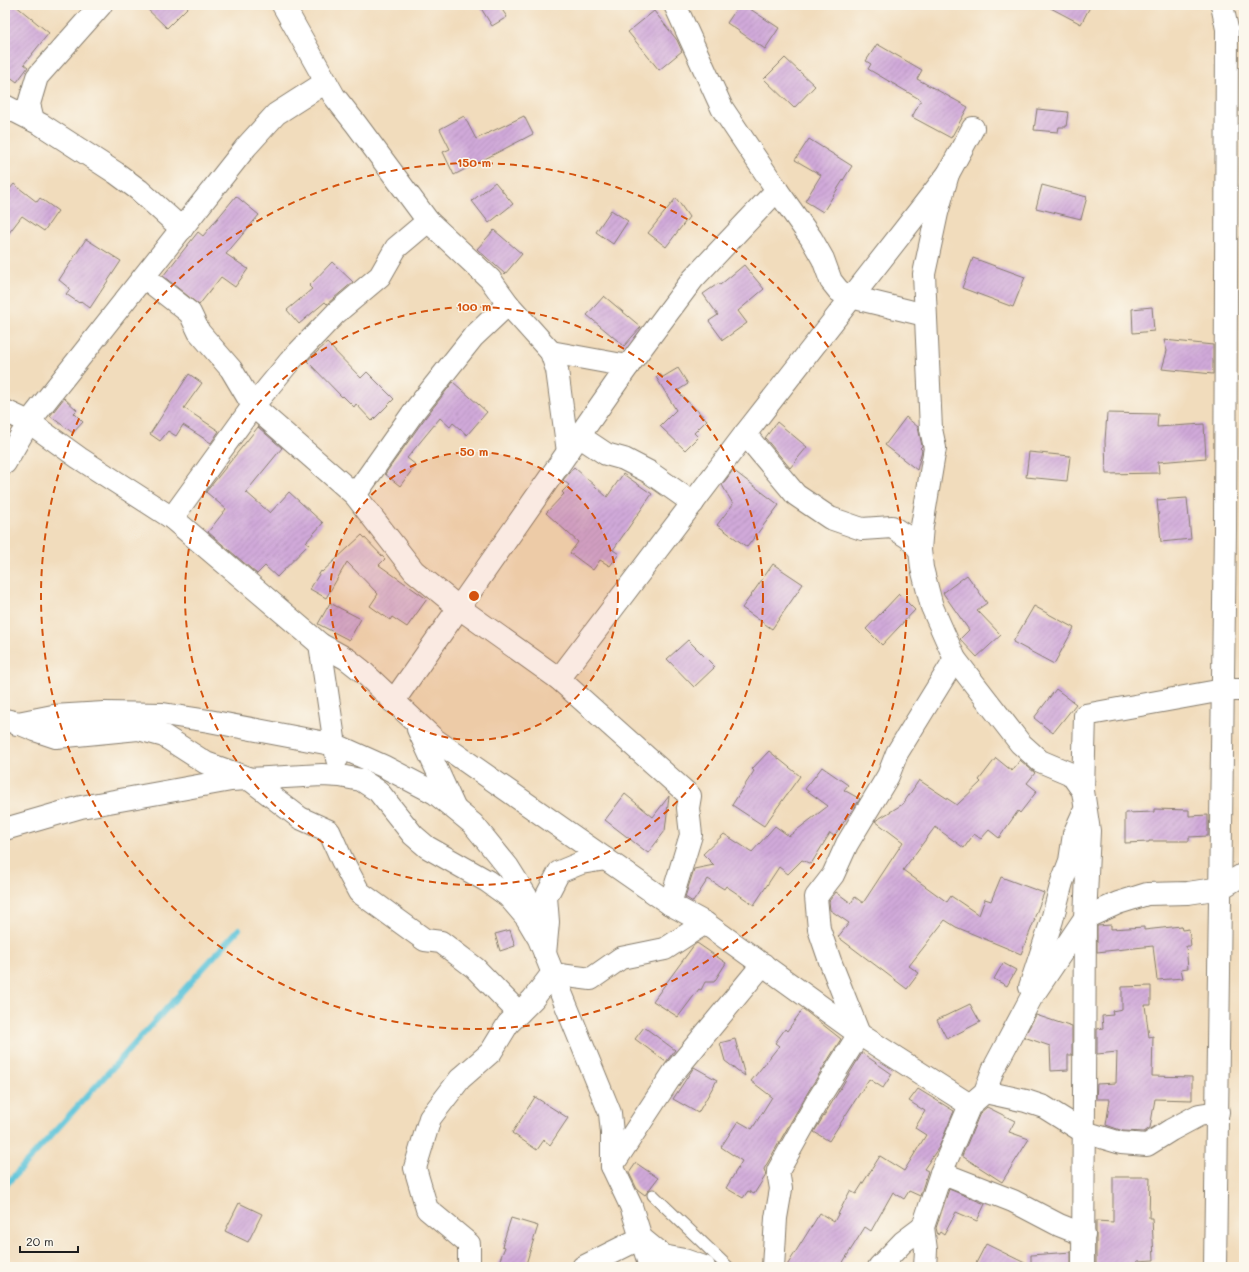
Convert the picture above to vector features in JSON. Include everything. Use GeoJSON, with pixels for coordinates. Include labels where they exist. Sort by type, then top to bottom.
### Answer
{"type":"FeatureCollection","features":[{"type":"Feature","properties":{"kind":"street"},"geometry":{"type":"LineString","coordinates":[[33,120],[29,104],[37,77],[101,5]]}},
{"type":"Feature","properties":{"kind":"street"},"geometry":{"type":"LineString","coordinates":[[283,5],[334,96],[428,221],[490,279],[508,304],[551,352],[557,370],[573,444]]}},
{"type":"Feature","properties":{"kind":"street"},"geometry":{"type":"LineString","coordinates":[[675,5],[722,108],[776,190],[811,238],[823,259],[831,281],[839,291],[851,297],[925,314]]}},
{"type":"Feature","properties":{"kind":"street"},"geometry":{"type":"LineString","coordinates":[[1215,1267],[1221,888],[1234,690],[1227,29],[1222,5]]}},
{"type":"Feature","properties":{"kind":"street"},"geometry":{"type":"LineString","coordinates":[[5,463],[13,416],[144,277],[246,147],[276,114],[326,82]]}},
{"type":"Feature","properties":{"kind":"street"},"geometry":{"type":"LineString","coordinates":[[5,106],[33,120],[116,173],[139,190],[182,229]]}},
{"type":"Feature","properties":{"kind":"street"},"geometry":{"type":"LineString","coordinates":[[559,680],[745,434],[948,174],[973,128]]}},
{"type":"Feature","properties":{"kind":"street"},"geometry":{"type":"LineString","coordinates":[[948,174],[937,214],[924,274],[931,429],[935,448],[922,526],[920,550],[922,568],[932,607],[956,659],[1020,743],[1040,761],[1071,774],[1084,799],[1074,834],[1070,861],[1062,882],[1052,920],[1021,1018]]}},
{"type":"Feature","properties":{"kind":"street"},"geometry":{"type":"LineString","coordinates":[[393,702],[628,366],[693,279],[776,190]]}},
{"type":"Feature","properties":{"kind":"street"},"geometry":{"type":"LineString","coordinates":[[172,518],[253,406],[290,362],[331,319],[380,276],[396,248],[428,221]]}},
{"type":"Feature","properties":{"kind":"street"},"geometry":{"type":"LineString","coordinates":[[144,277],[190,313],[199,332],[231,369],[253,406],[355,495],[414,571],[458,607],[559,680],[690,796],[688,808],[691,834],[670,904]]}},
{"type":"Feature","properties":{"kind":"street"},"geometry":{"type":"LineString","coordinates":[[355,495],[415,410],[473,336],[508,304]]}},
{"type":"Feature","properties":{"kind":"street"},"geometry":{"type":"LineString","coordinates":[[551,352],[628,366]]}},
{"type":"Feature","properties":{"kind":"street"},"geometry":{"type":"LineString","coordinates":[[13,416],[172,518],[320,644],[347,659],[361,670],[393,702],[434,739],[670,904],[705,923],[859,1034],[978,1098],[1026,1101],[1044,1107],[1084,1132],[1121,1143],[1147,1145],[1199,1115],[1218,1112]]}},
{"type":"Feature","properties":{"kind":"street"},"geometry":{"type":"LineString","coordinates":[[745,434],[796,495],[825,514],[862,530],[892,527],[909,538],[920,550]]}},
{"type":"Feature","properties":{"kind":"street"},"geometry":{"type":"LineString","coordinates":[[573,444],[624,459],[649,472],[693,503]]}},
{"type":"Feature","properties":{"kind":"street"},"geometry":{"type":"LineString","coordinates":[[320,644],[340,776]]}},
{"type":"Feature","properties":{"kind":"street"},"geometry":{"type":"LineString","coordinates":[[859,1034],[819,929],[816,897],[833,875],[847,844],[888,776],[897,753],[956,659]]}},
{"type":"Feature","properties":{"kind":"street"},"geometry":{"type":"LineString","coordinates":[[1083,1267],[1085,918],[1089,831],[1084,799],[1085,715],[1234,690]]}},
{"type":"Feature","properties":{"kind":"street"},"geometry":{"type":"LineString","coordinates":[[9,725],[53,716],[104,713],[163,714],[336,745],[383,766],[435,793],[473,824],[508,866],[533,907],[548,965]]}},
{"type":"Feature","properties":{"kind":"street"},"geometry":{"type":"LineString","coordinates":[[415,722],[455,809]]}},
{"type":"Feature","properties":{"kind":"street"},"geometry":{"type":"LineString","coordinates":[[9,725],[34,730],[56,737],[138,729],[164,736],[206,763],[248,778],[300,818],[329,831],[359,892],[425,940],[440,942],[475,968],[519,1013]]}},
{"type":"Feature","properties":{"kind":"street"},"geometry":{"type":"LineString","coordinates":[[5,829],[81,807],[248,778],[340,776],[361,780],[378,791],[413,835],[428,847],[487,881],[508,896],[526,917],[539,939],[548,965],[576,1028],[610,1113],[612,1166],[631,1206],[650,1267]]}},
{"type":"Feature","properties":{"kind":"street"},"geometry":{"type":"LineString","coordinates":[[470,1267],[469,1244],[427,1209],[415,1168],[430,1118],[460,1079],[490,1052],[508,1024],[533,999],[548,965],[548,922],[546,897],[559,872],[582,863],[606,859]]}},
{"type":"Feature","properties":{"kind":"street"},"geometry":{"type":"LineString","coordinates":[[925,1267],[926,1250],[923,1227],[941,1173],[978,1098],[1031,998],[1085,918],[1118,903],[1147,894],[1188,894],[1221,888],[1244,874]]}},
{"type":"Feature","properties":{"kind":"street"},"geometry":{"type":"LineString","coordinates":[[548,965],[591,979],[621,958],[665,949],[705,923]]}},
{"type":"Feature","properties":{"kind":"street"},"geometry":{"type":"LineString","coordinates":[[612,1166],[674,1072],[763,964]]}},
{"type":"Feature","properties":{"kind":"street"},"geometry":{"type":"LineString","coordinates":[[773,1267],[776,1218],[781,1189],[778,1171],[819,1098],[859,1034]]}},
{"type":"Feature","properties":{"kind":"street"},"geometry":{"type":"LineString","coordinates":[[941,1173],[1013,1201],[1059,1225],[1084,1235]]}},
{"type":"Feature","properties":{"kind":"street"},"geometry":{"type":"LineString","coordinates":[[879,1267],[903,1242],[923,1227]]}},
{"type":"Feature","properties":{"kind":"street"},"geometry":{"type":"LineString","coordinates":[[583,1267],[641,1238]]}},
{"type":"Feature","properties":{"kind":"street"},"geometry":{"type":"LineString","coordinates":[[641,1238],[663,1256],[684,1260],[704,1267]]}},
{"type":"Feature","properties":{"kind":"lane"},"geometry":{"type":"LineString","coordinates":[[653,1195],[728,1267]]}},
{"type":"Feature","properties":{"kind":"building"},"geometry":{"type":"Polygon","coordinates":[[[5,5],[15,5],[49,33],[24,64],[28,67],[17,82],[5,73],[5,5]]]}},
{"type":"Feature","properties":{"kind":"building"},"geometry":{"type":"Polygon","coordinates":[[[143,5],[190,5],[167,28],[143,5]]]}},
{"type":"Feature","properties":{"kind":"building"},"geometry":{"type":"Polygon","coordinates":[[[479,5],[499,5],[507,17],[492,26],[479,5]]]}},
{"type":"Feature","properties":{"kind":"building"},"geometry":{"type":"Polygon","coordinates":[[[739,5],[744,5],[779,28],[765,49],[727,23],[739,5]]]}},
{"type":"Feature","properties":{"kind":"building"},"geometry":{"type":"Polygon","coordinates":[[[1045,5],[1091,5],[1081,24],[1045,5]]]}},
{"type":"Feature","properties":{"kind":"building"},"geometry":{"type":"Polygon","coordinates":[[[654,11],[677,40],[682,51],[659,70],[628,32],[654,11]]]}},
{"type":"Feature","properties":{"kind":"building"},"geometry":{"type":"Polygon","coordinates":[[[877,44],[922,70],[917,79],[968,107],[951,138],[912,117],[921,100],[868,69],[871,64],[866,61],[877,44]]]}},
{"type":"Feature","properties":{"kind":"building"},"geometry":{"type":"Polygon","coordinates":[[[785,58],[815,86],[794,108],[764,79],[785,58]]]}},
{"type":"Feature","properties":{"kind":"building"},"geometry":{"type":"Polygon","coordinates":[[[1037,109],[1068,112],[1066,127],[1059,127],[1058,132],[1034,130],[1037,109]]]}},
{"type":"Feature","properties":{"kind":"building"},"geometry":{"type":"Polygon","coordinates":[[[464,116],[476,139],[524,116],[533,134],[454,175],[443,152],[450,149],[440,129],[464,116]]]}},
{"type":"Feature","properties":{"kind":"building"},"geometry":{"type":"Polygon","coordinates":[[[809,139],[852,166],[823,212],[805,201],[821,175],[795,160],[809,139]]]}},
{"type":"Feature","properties":{"kind":"building"},"geometry":{"type":"Polygon","coordinates":[[[495,182],[513,204],[489,223],[472,201],[495,182]]]}},
{"type":"Feature","properties":{"kind":"building"},"geometry":{"type":"Polygon","coordinates":[[[14,184],[37,202],[40,198],[58,211],[44,231],[22,216],[5,238],[5,195],[14,184]]]}},
{"type":"Feature","properties":{"kind":"building"},"geometry":{"type":"Polygon","coordinates":[[[1042,185],[1087,197],[1081,219],[1036,208],[1042,185]]]}},
{"type":"Feature","properties":{"kind":"building"},"geometry":{"type":"Polygon","coordinates":[[[236,196],[259,215],[226,254],[248,269],[235,287],[221,277],[199,305],[163,276],[198,232],[203,236],[236,196]]]}},
{"type":"Feature","properties":{"kind":"building"},"geometry":{"type":"Polygon","coordinates":[[[676,198],[689,217],[666,247],[648,233],[676,198]]]}},
{"type":"Feature","properties":{"kind":"building"},"geometry":{"type":"Polygon","coordinates":[[[611,210],[628,221],[613,244],[596,232],[611,210]]]}},
{"type":"Feature","properties":{"kind":"building"},"geometry":{"type":"Polygon","coordinates":[[[494,230],[522,254],[505,274],[477,249],[494,230]]]}},
{"type":"Feature","properties":{"kind":"building"},"geometry":{"type":"Polygon","coordinates":[[[86,239],[121,261],[90,308],[81,301],[79,303],[66,294],[70,289],[59,280],[86,239]]]}},
{"type":"Feature","properties":{"kind":"building"},"geometry":{"type":"Polygon","coordinates":[[[973,258],[1025,277],[1013,307],[962,288],[973,258]]]}},
{"type":"Feature","properties":{"kind":"building"},"geometry":{"type":"Polygon","coordinates":[[[332,262],[353,282],[327,304],[325,302],[299,324],[287,310],[312,289],[309,286],[332,262]]]}},
{"type":"Feature","properties":{"kind":"building"},"geometry":{"type":"Polygon","coordinates":[[[744,265],[764,289],[738,311],[747,323],[723,340],[709,321],[718,315],[703,294],[719,283],[720,285],[744,265]]]}},
{"type":"Feature","properties":{"kind":"building"},"geometry":{"type":"Polygon","coordinates":[[[604,296],[641,327],[624,346],[587,315],[604,296]]]}},
{"type":"Feature","properties":{"kind":"building"},"geometry":{"type":"Polygon","coordinates":[[[1152,307],[1154,331],[1133,333],[1132,309],[1152,307]]]}},
{"type":"Feature","properties":{"kind":"building"},"geometry":{"type":"Polygon","coordinates":[[[1164,340],[1213,345],[1213,374],[1162,369],[1167,351],[1164,340]]]}},
{"type":"Feature","properties":{"kind":"building"},"geometry":{"type":"Polygon","coordinates":[[[327,343],[361,378],[367,372],[394,399],[372,421],[356,404],[354,407],[343,396],[342,397],[307,361],[327,343]]]}},
{"type":"Feature","properties":{"kind":"building"},"geometry":{"type":"Polygon","coordinates":[[[678,368],[688,384],[677,391],[707,420],[694,433],[698,437],[685,450],[660,426],[676,410],[656,377],[660,374],[663,377],[678,368]]]}},
{"type":"Feature","properties":{"kind":"building"},"geometry":{"type":"Polygon","coordinates":[[[189,374],[202,383],[184,408],[219,431],[211,443],[183,425],[176,436],[168,431],[160,441],[150,434],[189,374]]]}},
{"type":"Feature","properties":{"kind":"building"},"geometry":{"type":"Polygon","coordinates":[[[453,382],[487,412],[467,435],[453,423],[450,427],[440,418],[407,458],[416,465],[400,486],[385,474],[453,382]]]}},
{"type":"Feature","properties":{"kind":"building"},"geometry":{"type":"Polygon","coordinates":[[[64,398],[77,410],[74,413],[83,422],[73,433],[50,416],[64,398]]]}},
{"type":"Feature","properties":{"kind":"building"},"geometry":{"type":"Polygon","coordinates":[[[1107,413],[1158,414],[1157,427],[1204,424],[1206,458],[1158,462],[1159,473],[1106,474],[1105,441],[1107,413]]]}},
{"type":"Feature","properties":{"kind":"building"},"geometry":{"type":"Polygon","coordinates":[[[906,417],[918,427],[922,446],[920,448],[922,450],[917,470],[885,445],[906,417]]]}},
{"type":"Feature","properties":{"kind":"building"},"geometry":{"type":"Polygon","coordinates":[[[777,422],[807,447],[790,468],[765,438],[777,422]]]}},
{"type":"Feature","properties":{"kind":"building"},"geometry":{"type":"Polygon","coordinates":[[[258,427],[282,448],[246,492],[270,513],[289,492],[323,523],[306,542],[309,544],[277,577],[265,566],[257,574],[208,532],[226,509],[206,492],[258,427]]]}},
{"type":"Feature","properties":{"kind":"building"},"geometry":{"type":"Polygon","coordinates":[[[1029,452],[1070,456],[1067,481],[1026,477],[1029,452]]]}},
{"type":"Feature","properties":{"kind":"building"},"geometry":{"type":"Polygon","coordinates":[[[574,467],[607,497],[623,474],[652,494],[613,550],[619,554],[610,566],[600,560],[593,570],[570,553],[578,542],[546,513],[564,494],[562,492],[569,485],[563,480],[574,467]]]}},
{"type":"Feature","properties":{"kind":"building"},"geometry":{"type":"Polygon","coordinates":[[[733,470],[779,505],[747,547],[717,525],[733,504],[722,485],[733,470]]]}},
{"type":"Feature","properties":{"kind":"building"},"geometry":{"type":"Polygon","coordinates":[[[1187,498],[1191,539],[1161,542],[1157,500],[1187,498]]]}},
{"type":"Feature","properties":{"kind":"building"},"geometry":{"type":"Polygon","coordinates":[[[362,535],[385,559],[379,565],[427,599],[407,627],[392,617],[390,620],[370,606],[378,594],[347,562],[326,598],[310,589],[321,571],[322,572],[362,535]]]}},
{"type":"Feature","properties":{"kind":"building"},"geometry":{"type":"Polygon","coordinates":[[[773,564],[803,584],[772,629],[742,608],[773,564]]]}},
{"type":"Feature","properties":{"kind":"building"},"geometry":{"type":"Polygon","coordinates":[[[967,575],[987,603],[977,610],[1001,635],[977,657],[960,639],[969,630],[943,593],[967,575]]]}},
{"type":"Feature","properties":{"kind":"building"},"geometry":{"type":"Polygon","coordinates":[[[899,594],[915,610],[882,645],[866,629],[899,594]]]}},
{"type":"Feature","properties":{"kind":"building"},"geometry":{"type":"Polygon","coordinates":[[[330,603],[361,619],[349,640],[318,624],[330,603]]]}},
{"type":"Feature","properties":{"kind":"building"},"geometry":{"type":"Polygon","coordinates":[[[1034,606],[1074,628],[1054,664],[1013,642],[1034,606]]]}},
{"type":"Feature","properties":{"kind":"building"},"geometry":{"type":"Polygon","coordinates":[[[688,640],[715,667],[694,687],[667,659],[688,640]]]}},
{"type":"Feature","properties":{"kind":"building"},"geometry":{"type":"Polygon","coordinates":[[[1056,689],[1076,704],[1053,733],[1034,718],[1056,689]]]}},
{"type":"Feature","properties":{"kind":"building"},"geometry":{"type":"Polygon","coordinates":[[[769,751],[800,776],[764,826],[732,805],[754,771],[752,769],[769,751]]]}},
{"type":"Feature","properties":{"kind":"building"},"geometry":{"type":"Polygon","coordinates":[[[996,758],[1012,771],[1020,760],[1035,773],[1027,783],[1037,791],[1020,813],[1018,811],[999,838],[989,830],[981,839],[974,834],[964,848],[935,827],[903,870],[947,902],[951,896],[979,915],[985,899],[991,901],[1001,877],[1044,893],[1035,919],[1021,954],[956,927],[945,920],[909,966],[919,973],[907,989],[838,937],[849,923],[830,910],[829,901],[836,892],[851,903],[855,897],[863,903],[903,842],[875,821],[903,804],[919,780],[957,805],[981,782],[979,780],[996,758]]]}},
{"type":"Feature","properties":{"kind":"building"},"geometry":{"type":"Polygon","coordinates":[[[822,767],[848,785],[844,790],[860,799],[834,836],[830,833],[811,864],[802,860],[788,874],[779,867],[754,905],[726,886],[724,889],[708,879],[693,902],[685,897],[694,869],[714,865],[703,854],[724,834],[752,852],[775,826],[789,836],[828,806],[805,789],[822,767]]]}},
{"type":"Feature","properties":{"kind":"building"},"geometry":{"type":"Polygon","coordinates":[[[625,794],[653,817],[669,796],[665,831],[648,853],[605,820],[625,794]]]}},
{"type":"Feature","properties":{"kind":"building"},"geometry":{"type":"Polygon","coordinates":[[[1154,809],[1189,810],[1189,816],[1208,815],[1208,836],[1189,837],[1189,841],[1149,841],[1125,843],[1125,813],[1154,812],[1154,809]]]}},
{"type":"Feature","properties":{"kind":"building"},"geometry":{"type":"Polygon","coordinates":[[[1111,925],[1111,929],[1144,927],[1144,930],[1181,926],[1182,930],[1189,929],[1191,946],[1186,946],[1188,968],[1181,969],[1183,978],[1157,980],[1153,946],[1097,952],[1097,926],[1111,925]]]}},
{"type":"Feature","properties":{"kind":"building"},"geometry":{"type":"Polygon","coordinates":[[[510,930],[515,946],[500,951],[495,934],[510,930]]]}},
{"type":"Feature","properties":{"kind":"building"},"geometry":{"type":"Polygon","coordinates":[[[697,943],[726,963],[714,982],[705,982],[701,990],[699,989],[678,1017],[653,1001],[697,943]]]}},
{"type":"Feature","properties":{"kind":"building"},"geometry":{"type":"Polygon","coordinates":[[[1003,963],[1016,970],[1007,986],[994,979],[1003,963]]]}},
{"type":"Feature","properties":{"kind":"building"},"geometry":{"type":"Polygon","coordinates":[[[1151,986],[1151,1005],[1145,1005],[1149,1037],[1153,1036],[1152,1076],[1192,1077],[1192,1100],[1155,1099],[1150,1128],[1144,1132],[1123,1131],[1106,1125],[1110,1099],[1096,1099],[1097,1084],[1116,1083],[1117,1052],[1097,1054],[1097,1029],[1103,1028],[1102,1016],[1113,1015],[1112,1011],[1122,1009],[1122,987],[1151,986]]]}},
{"type":"Feature","properties":{"kind":"building"},"geometry":{"type":"Polygon","coordinates":[[[970,1004],[980,1022],[947,1039],[937,1020],[970,1004]]]}},
{"type":"Feature","properties":{"kind":"building"},"geometry":{"type":"Polygon","coordinates":[[[803,1009],[841,1039],[808,1092],[764,1169],[766,1175],[754,1194],[748,1191],[743,1198],[726,1188],[742,1161],[721,1147],[738,1121],[752,1129],[772,1097],[751,1081],[779,1046],[775,1043],[785,1029],[787,1031],[803,1009]]]}},
{"type":"Feature","properties":{"kind":"building"},"geometry":{"type":"Polygon","coordinates":[[[1036,1015],[1072,1027],[1072,1055],[1068,1055],[1068,1070],[1051,1071],[1050,1046],[1024,1037],[1036,1015]]]}},
{"type":"Feature","properties":{"kind":"building"},"geometry":{"type":"Polygon","coordinates":[[[644,1027],[675,1050],[666,1062],[635,1039],[644,1027]]]}},
{"type":"Feature","properties":{"kind":"building"},"geometry":{"type":"Polygon","coordinates":[[[735,1039],[745,1076],[725,1061],[720,1043],[735,1039]]]}},
{"type":"Feature","properties":{"kind":"building"},"geometry":{"type":"Polygon","coordinates":[[[862,1053],[892,1074],[883,1088],[869,1079],[829,1141],[814,1132],[862,1053]]]}},
{"type":"Feature","properties":{"kind":"building"},"geometry":{"type":"Polygon","coordinates":[[[694,1067],[717,1080],[698,1113],[673,1099],[694,1067]]]}},
{"type":"Feature","properties":{"kind":"building"},"geometry":{"type":"Polygon","coordinates":[[[918,1089],[954,1111],[939,1147],[924,1169],[928,1171],[920,1196],[909,1191],[904,1199],[893,1192],[871,1231],[865,1227],[840,1267],[786,1267],[820,1213],[834,1222],[850,1191],[856,1194],[880,1156],[904,1171],[926,1135],[915,1128],[925,1111],[909,1101],[918,1089]]]}},
{"type":"Feature","properties":{"kind":"building"},"geometry":{"type":"Polygon","coordinates":[[[535,1097],[568,1118],[550,1145],[544,1140],[537,1150],[512,1133],[535,1097]]]}},
{"type":"Feature","properties":{"kind":"building"},"geometry":{"type":"Polygon","coordinates":[[[987,1107],[1015,1121],[1009,1132],[1029,1139],[1002,1182],[962,1156],[980,1113],[987,1107]]]}},
{"type":"Feature","properties":{"kind":"building"},"geometry":{"type":"Polygon","coordinates":[[[636,1163],[658,1178],[645,1195],[637,1189],[629,1173],[636,1163]]]}},
{"type":"Feature","properties":{"kind":"building"},"geometry":{"type":"Polygon","coordinates":[[[1113,1177],[1150,1177],[1149,1218],[1152,1218],[1154,1260],[1137,1261],[1137,1267],[1096,1267],[1096,1221],[1113,1222],[1113,1177]]]}},
{"type":"Feature","properties":{"kind":"building"},"geometry":{"type":"Polygon","coordinates":[[[949,1189],[985,1204],[977,1221],[956,1212],[944,1235],[940,1232],[938,1235],[936,1228],[949,1189]]]}},
{"type":"Feature","properties":{"kind":"building"},"geometry":{"type":"Polygon","coordinates":[[[239,1203],[262,1214],[248,1242],[225,1231],[239,1203]]]}},
{"type":"Feature","properties":{"kind":"building"},"geometry":{"type":"Polygon","coordinates":[[[511,1218],[538,1226],[525,1267],[497,1267],[505,1247],[502,1246],[511,1218]]]}},
{"type":"Feature","properties":{"kind":"building"},"geometry":{"type":"Polygon","coordinates":[[[986,1244],[1031,1266],[1031,1255],[1071,1252],[1071,1267],[974,1267],[986,1244]]]}},
{"type":"Feature","properties":{"kind":"waterway"},"geometry":{"type":"LineString","coordinates":[[5,1186],[239,929]]}}]}
